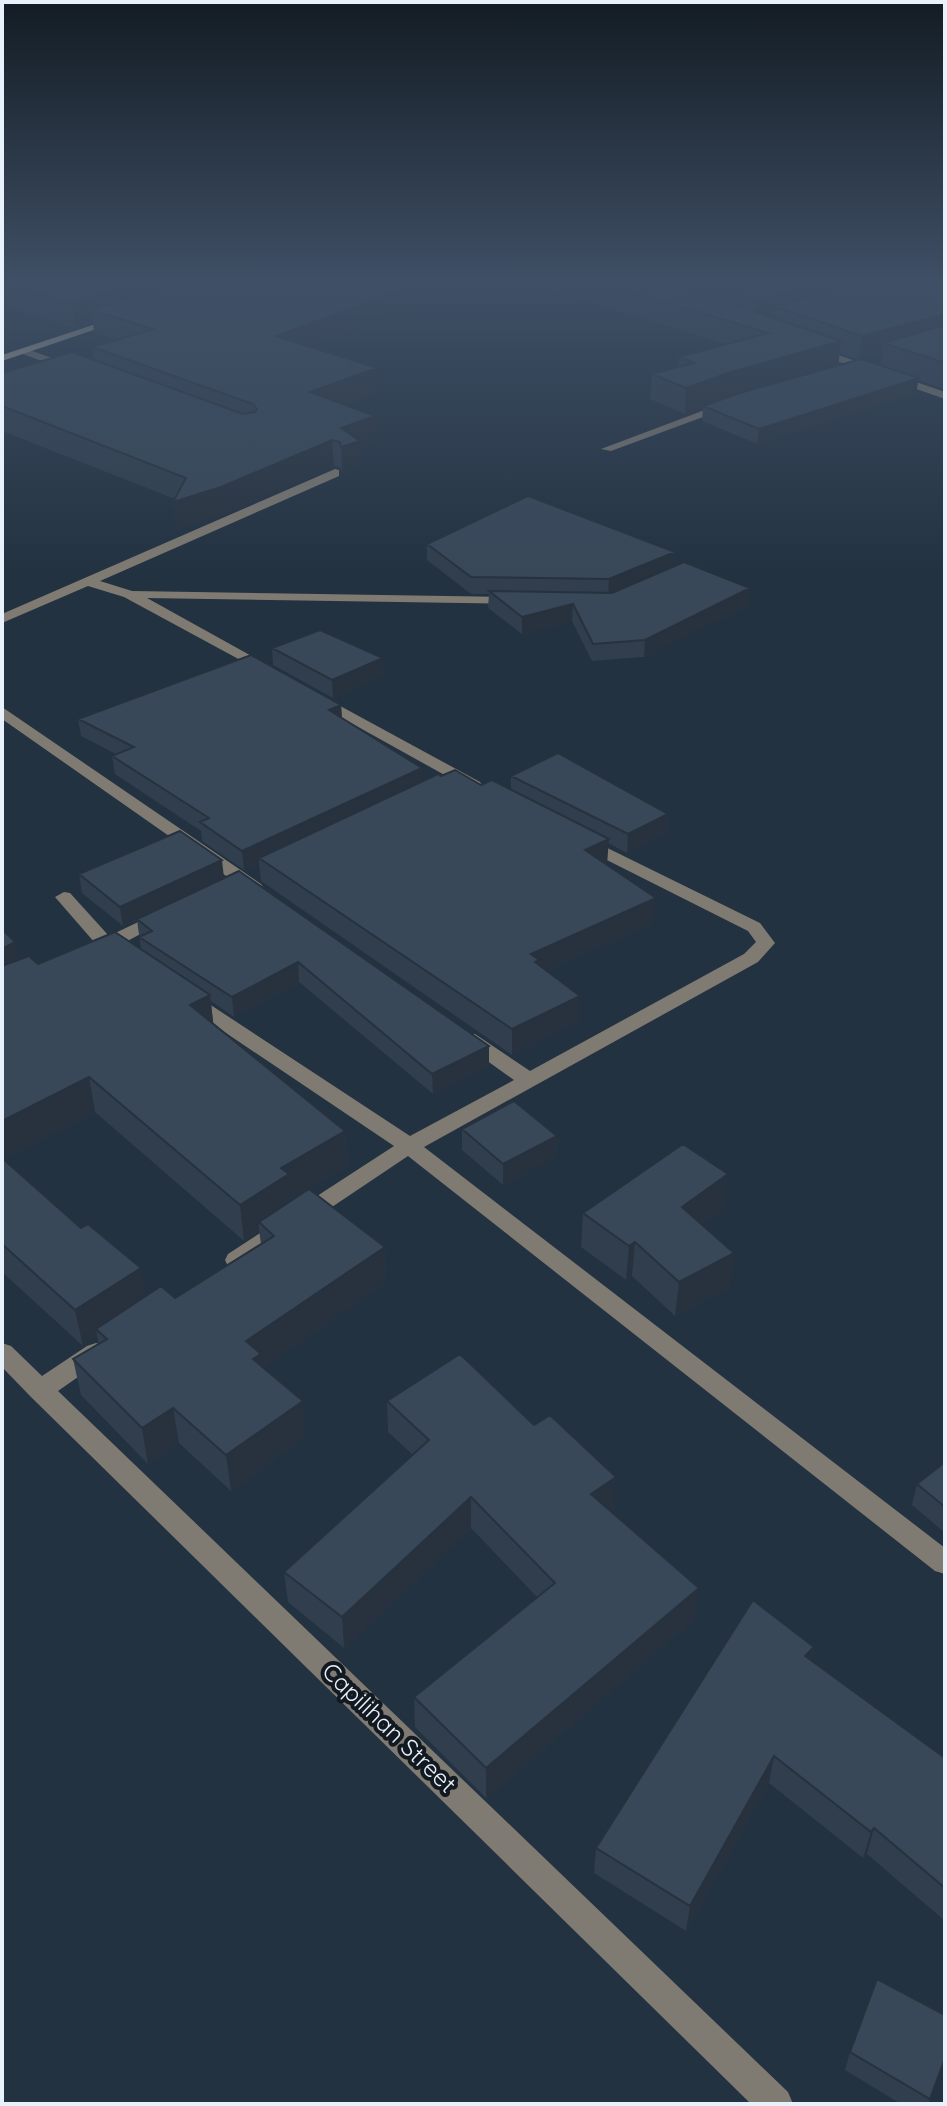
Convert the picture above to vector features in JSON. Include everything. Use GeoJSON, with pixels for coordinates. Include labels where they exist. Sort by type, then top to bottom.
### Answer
{"type":"FeatureCollection","features":[{"type":"Feature","properties":{"kind":"street"},"geometry":{"type":"LineString","coordinates":[[896,378],[945,396]]}},
{"type":"Feature","properties":{"kind":"street"},"geometry":{"type":"LineString","coordinates":[[607,449],[734,402]]}},
{"type":"Feature","properties":{"kind":"street"},"geometry":{"type":"LineString","coordinates":[[2,619],[335,473]]}},
{"type":"Feature","properties":{"kind":"street"},"geometry":{"type":"LineString","coordinates":[[86,581],[129,594],[281,678]]}},
{"type":"Feature","properties":{"kind":"street"},"geometry":{"type":"LineString","coordinates":[[129,594],[533,601]]}},
{"type":"Feature","properties":{"kind":"street"},"geometry":{"type":"LineString","coordinates":[[308,693],[453,781],[488,792]]}},
{"type":"Feature","properties":{"kind":"street"},"geometry":{"type":"LineString","coordinates":[[2,712],[271,898]]}},
{"type":"Feature","properties":{"kind":"street"},"geometry":{"type":"LineString","coordinates":[[212,1276],[409,1146],[751,958],[766,943],[754,927],[572,835]]}},
{"type":"Feature","properties":{"kind":"street"},"geometry":{"type":"LineString","coordinates":[[64,897],[106,944],[132,961]]}},
{"type":"Feature","properties":{"kind":"street"},"geometry":{"type":"LineString","coordinates":[[81,956],[175,912]]}},
{"type":"Feature","properties":{"kind":"street"},"geometry":{"type":"LineString","coordinates":[[172,988],[409,1146],[945,1563]]}},
{"type":"Feature","properties":{"kind":"street"},"geometry":{"type":"LineString","coordinates":[[452,1027],[530,1081]]}},
{"type":"Feature","properties":{"kind":"street"},"geometry":{"type":"LineString","coordinates":[[40,1390],[119,1337]]}},
{"type":"Feature","properties":{"kind":"street","name":"Capilihan Street"},"geometry":{"type":"LineString","coordinates":[[2,1352],[776,2104]]}},
{"type":"Feature","properties":{"kind":"building"},"geometry":{"type":"Polygon","coordinates":[[[2,378],[144,378],[243,414],[255,412],[257,409],[253,404],[180,378],[348,378],[310,392],[375,416],[341,428],[360,441],[341,447],[340,442],[332,440],[221,487],[173,502],[186,478],[2,406],[2,378]]]}},
{"type":"Feature","properties":{"kind":"building"},"geometry":{"type":"Polygon","coordinates":[[[662,378],[713,378],[686,388],[662,378]]]}},
{"type":"Feature","properties":{"kind":"building"},"geometry":{"type":"Polygon","coordinates":[[[792,378],[918,378],[759,429],[703,406],[792,378]]]}},
{"type":"Feature","properties":{"kind":"building"},"geometry":{"type":"Polygon","coordinates":[[[528,496],[675,552],[609,579],[471,577],[427,544],[528,496]]]}},
{"type":"Feature","properties":{"kind":"building"},"geometry":{"type":"Polygon","coordinates":[[[684,562],[750,588],[645,640],[593,644],[573,604],[522,617],[489,591],[612,593],[684,562]]]}},
{"type":"Feature","properties":{"kind":"building"},"geometry":{"type":"Polygon","coordinates":[[[320,630],[383,658],[332,680],[272,648],[320,630]]]}},
{"type":"Feature","properties":{"kind":"building"},"geometry":{"type":"Polygon","coordinates":[[[251,655],[341,705],[329,710],[422,768],[242,851],[200,822],[209,818],[112,756],[134,747],[78,719],[251,655]]]}},
{"type":"Feature","properties":{"kind":"building"},"geometry":{"type":"Polygon","coordinates":[[[558,753],[668,814],[628,834],[511,776],[558,753]]]}},
{"type":"Feature","properties":{"kind":"building"},"geometry":{"type":"Polygon","coordinates":[[[455,770],[481,785],[492,780],[609,839],[585,850],[656,898],[531,954],[539,960],[535,962],[580,996],[512,1029],[259,858],[438,774],[441,776],[455,770]]]}},
{"type":"Feature","properties":{"kind":"building"},"geometry":{"type":"Polygon","coordinates":[[[180,831],[222,860],[120,907],[79,874],[180,831]]]}},
{"type":"Feature","properties":{"kind":"building"},"geometry":{"type":"Polygon","coordinates":[[[239,871],[489,1046],[432,1074],[298,962],[232,997],[139,937],[152,931],[137,919],[239,871]]]}},
{"type":"Feature","properties":{"kind":"building"},"geometry":{"type":"Polygon","coordinates":[[[2,929],[15,942],[2,949],[2,929]]]}},
{"type":"Feature","properties":{"kind":"building"},"geometry":{"type":"Polygon","coordinates":[[[115,932],[210,995],[190,1005],[345,1131],[281,1168],[289,1174],[240,1205],[89,1077],[2,1121],[2,966],[29,956],[38,964],[115,932]]]}},
{"type":"Feature","properties":{"kind":"building"},"geometry":{"type":"Polygon","coordinates":[[[514,1101],[557,1136],[503,1164],[462,1129],[514,1101]]]}},
{"type":"Feature","properties":{"kind":"building"},"geometry":{"type":"Polygon","coordinates":[[[683,1144],[728,1174],[682,1207],[734,1253],[679,1282],[635,1242],[629,1246],[583,1213],[683,1144]]]}},
{"type":"Feature","properties":{"kind":"building"},"geometry":{"type":"Polygon","coordinates":[[[2,1158],[81,1228],[88,1224],[141,1268],[75,1310],[2,1244],[2,1158]]]}},
{"type":"Feature","properties":{"kind":"building"},"geometry":{"type":"Polygon","coordinates":[[[309,1189],[385,1247],[246,1341],[261,1354],[253,1359],[303,1401],[226,1455],[173,1408],[142,1428],[73,1359],[107,1339],[96,1329],[161,1286],[175,1298],[274,1236],[259,1222],[309,1189]]]}},
{"type":"Feature","properties":{"kind":"building"},"geometry":{"type":"Polygon","coordinates":[[[460,1354],[534,1425],[550,1415],[616,1477],[591,1494],[699,1588],[486,1768],[414,1697],[555,1583],[471,1497],[342,1617],[284,1572],[429,1440],[387,1401],[460,1354]]]}},
{"type":"Feature","properties":{"kind":"building"},"geometry":{"type":"Polygon","coordinates":[[[945,1462],[945,1507],[917,1484],[945,1462]]]}},
{"type":"Feature","properties":{"kind":"building"},"geometry":{"type":"Polygon","coordinates":[[[753,1600],[814,1647],[805,1656],[945,1758],[945,1888],[874,1828],[871,1832],[774,1756],[690,1906],[596,1848],[753,1600]]]}},
{"type":"Feature","properties":{"kind":"building"},"geometry":{"type":"Polygon","coordinates":[[[877,1979],[945,2015],[945,2058],[930,2099],[850,2052],[877,1979]]]}}]}
